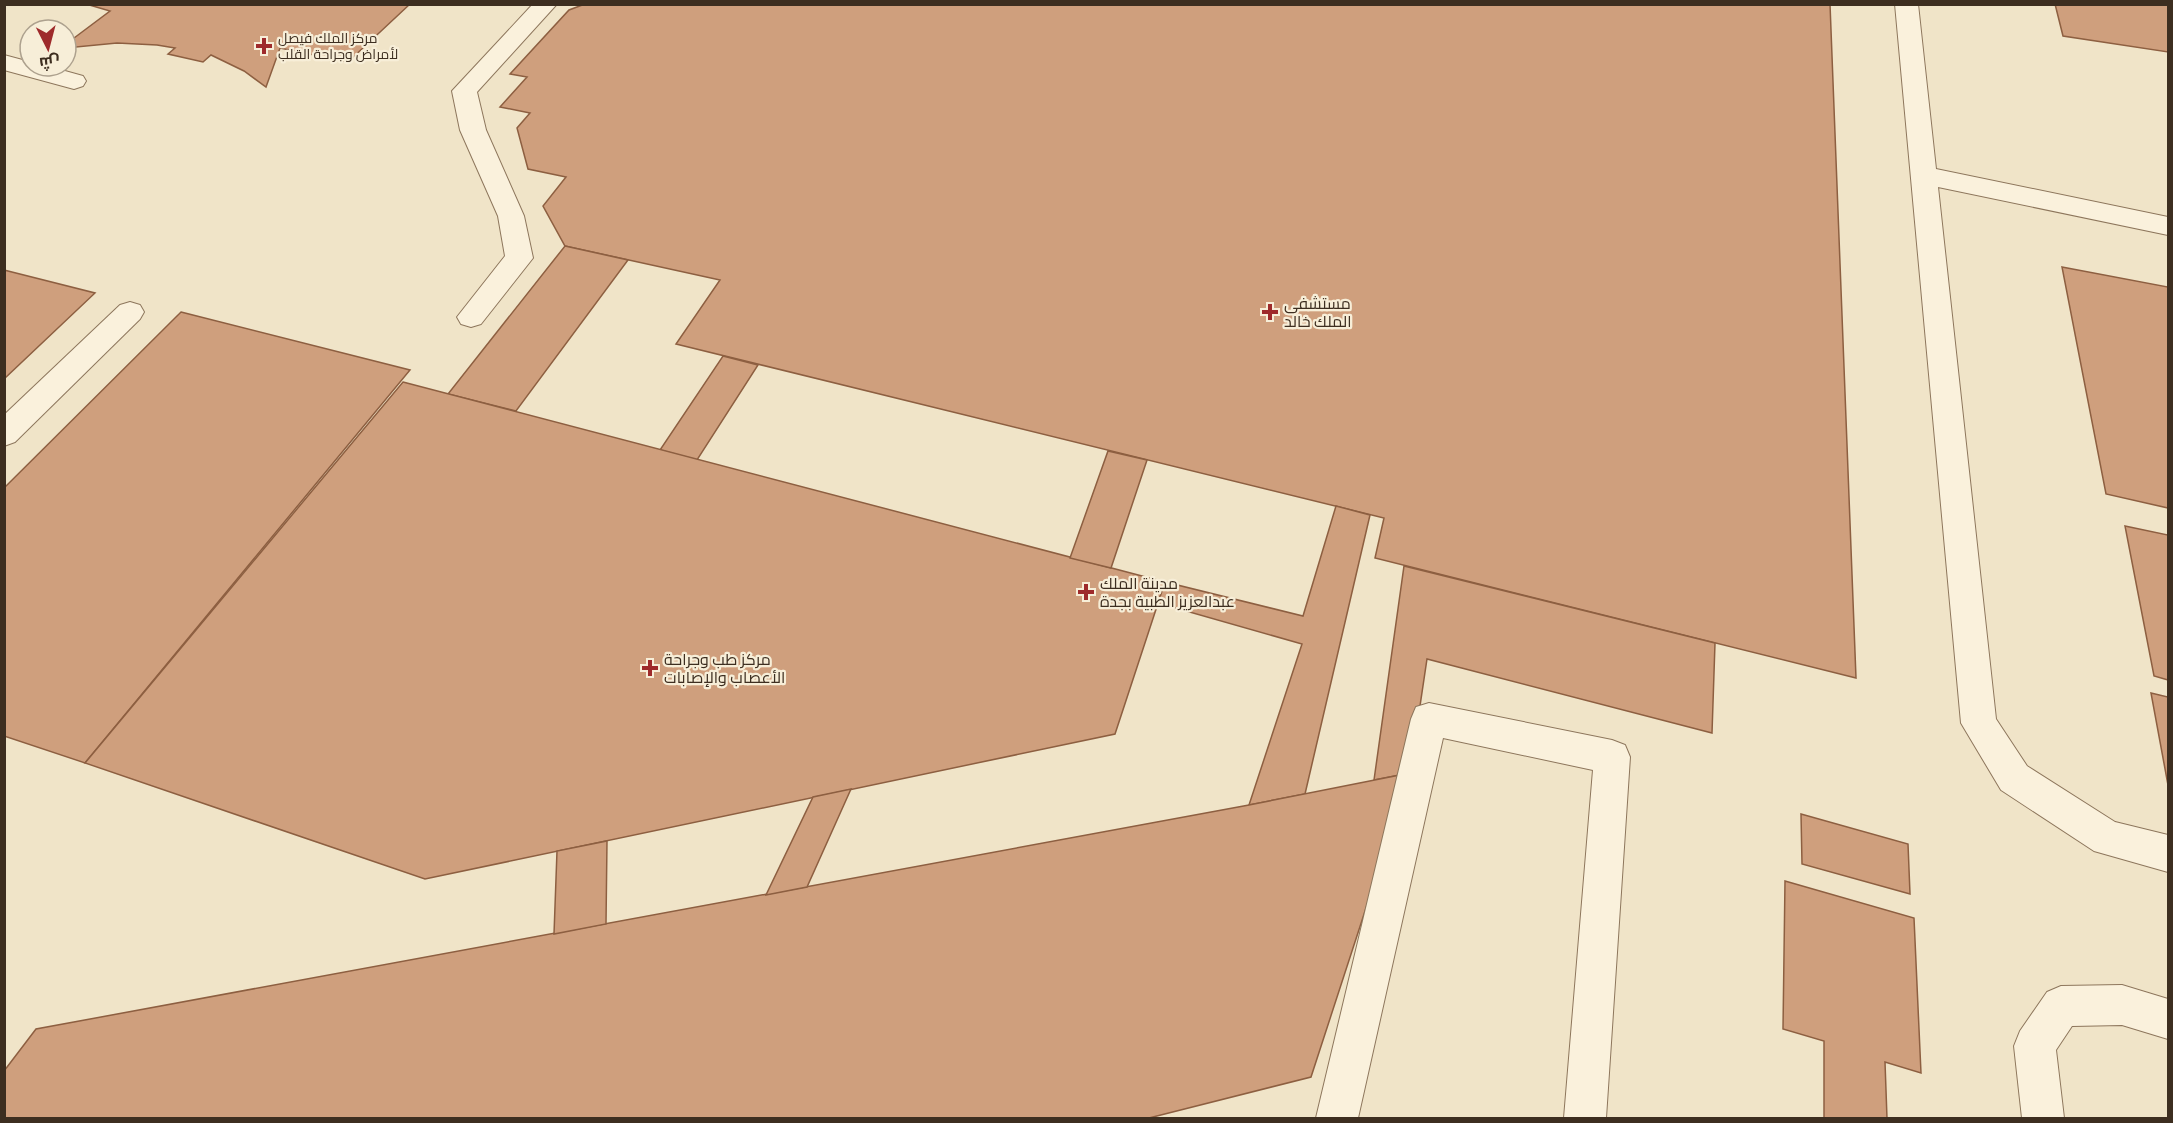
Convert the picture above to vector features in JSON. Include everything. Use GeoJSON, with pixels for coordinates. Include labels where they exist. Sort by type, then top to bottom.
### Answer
{"type":"FeatureCollection","features":[{"type":"Feature","properties":{"kind":"lane"},"geometry":{"type":"LineString","coordinates":[[471,317],[519,258],[511,216],[473,130],[464,91],[546,4]]}},
{"type":"Feature","properties":{"kind":"lane"},"geometry":{"type":"LineString","coordinates":[[1906,4],[1979,723],[2014,778],[2107,838],[2169,853]]}},
{"type":"Feature","properties":{"kind":"lane"},"geometry":{"type":"LineString","coordinates":[[4,62],[74,81]]}},
{"type":"Feature","properties":{"kind":"lane"},"geometry":{"type":"LineString","coordinates":[[1923,175],[2169,226]]}},
{"type":"Feature","properties":{"kind":"lane"},"geometry":{"type":"LineString","coordinates":[[4,434],[129,312]]}},
{"type":"Feature","properties":{"kind":"lane"},"geometry":{"type":"LineString","coordinates":[[1337,1119],[1429,719],[1612,757],[1585,1119]]}},
{"type":"Feature","properties":{"kind":"lane"},"geometry":{"type":"LineString","coordinates":[[2043,1119],[2035,1046],[2061,1006],[2122,1005],[2169,1019]]}},
{"type":"Feature","properties":{"kind":"building","name":"مركز الملك فيصل لأمراض وجراحة القلب"},"geometry":{"type":"Polygon","coordinates":[[[86,4],[410,4],[348,62],[280,48],[266,87],[244,71],[211,55],[203,62],[168,54],[175,48],[157,45],[117,43],[78,47],[78,35],[110,11],[86,4]]]}},
{"type":"Feature","properties":{"kind":"building","name":"مستشفى الملك خالد"},"geometry":{"type":"Polygon","coordinates":[[[585,4],[1830,4],[1856,678],[1375,558],[1384,518],[676,344],[720,280],[565,246],[543,206],[566,177],[528,169],[517,128],[530,113],[500,107],[527,77],[510,74],[569,10],[585,4]]]}},
{"type":"Feature","properties":{"kind":"building"},"geometry":{"type":"Polygon","coordinates":[[[2055,4],[2168,4],[2168,52],[2063,36],[2055,4]]]}},
{"type":"Feature","properties":{"kind":"building"},"geometry":{"type":"Polygon","coordinates":[[[565,246],[628,260],[516,411],[448,394],[565,246]]]}},
{"type":"Feature","properties":{"kind":"building"},"geometry":{"type":"Polygon","coordinates":[[[2062,267],[2168,287],[2168,508],[2106,494],[2062,267]]]}},
{"type":"Feature","properties":{"kind":"building"},"geometry":{"type":"Polygon","coordinates":[[[4,270],[95,293],[4,379],[4,270]]]}},
{"type":"Feature","properties":{"kind":"building"},"geometry":{"type":"Polygon","coordinates":[[[181,312],[410,370],[85,763],[4,736],[4,488],[181,312]]]}},
{"type":"Feature","properties":{"kind":"building"},"geometry":{"type":"Polygon","coordinates":[[[723,356],[758,365],[697,460],[660,450],[723,356]]]}},
{"type":"Feature","properties":{"kind":"building","name":"مركز طب وجراحة الأعصاب والإصابات"},"geometry":{"type":"Polygon","coordinates":[[[403,382],[1165,582],[1115,734],[425,879],[85,763],[403,382]]]}},
{"type":"Feature","properties":{"kind":"building"},"geometry":{"type":"Polygon","coordinates":[[[1108,451],[1147,460],[1111,568],[1070,558],[1108,451]]]}},
{"type":"Feature","properties":{"kind":"building"},"geometry":{"type":"Polygon","coordinates":[[[1336,506],[1370,515],[1305,794],[1249,805],[1302,644],[1158,603],[1165,582],[1303,616],[1336,506]]]}},
{"type":"Feature","properties":{"kind":"building"},"geometry":{"type":"Polygon","coordinates":[[[2125,526],[2168,535],[2168,680],[2154,676],[2125,526]]]}},
{"type":"Feature","properties":{"kind":"building"},"geometry":{"type":"Polygon","coordinates":[[[1404,566],[1715,643],[1712,733],[1427,659],[1410,773],[1374,780],[1404,566]]]}},
{"type":"Feature","properties":{"kind":"building"},"geometry":{"type":"Polygon","coordinates":[[[2151,693],[2168,697],[2168,785],[2151,693]]]}},
{"type":"Feature","properties":{"kind":"building"},"geometry":{"type":"Polygon","coordinates":[[[1410,773],[1311,1077],[1149,1118],[4,1118],[4,1071],[36,1029],[1249,805],[1410,773]]]}},
{"type":"Feature","properties":{"kind":"building"},"geometry":{"type":"Polygon","coordinates":[[[851,789],[807,887],[766,895],[813,797],[851,789]]]}},
{"type":"Feature","properties":{"kind":"building"},"geometry":{"type":"Polygon","coordinates":[[[1801,814],[1908,844],[1910,894],[1802,864],[1801,814]]]}},
{"type":"Feature","properties":{"kind":"building"},"geometry":{"type":"Polygon","coordinates":[[[607,841],[606,924],[554,934],[557,851],[607,841]]]}},
{"type":"Feature","properties":{"kind":"building"},"geometry":{"type":"Polygon","coordinates":[[[1785,881],[1914,918],[1921,1073],[1885,1062],[1887,1118],[1824,1118],[1824,1041],[1783,1029],[1785,881]]]}},
{"type":"Feature","properties":{"kind":"place","name":"مركز الملك فيصل لأمراض وجراحة القلب"},"geometry":{"type":"Point","coordinates":[264,46]}},
{"type":"Feature","properties":{"kind":"place","name":"مستشفى الملك خالد"},"geometry":{"type":"Point","coordinates":[1270,312]}},
{"type":"Feature","properties":{"kind":"place","name":"مدينة الملك عبدالعزيز الطبية بجدة"},"geometry":{"type":"Point","coordinates":[1086,592]}},
{"type":"Feature","properties":{"kind":"place","name":"مركز طب وجراحة الأعصاب والإصابات"},"geometry":{"type":"Point","coordinates":[650,668]}}]}
